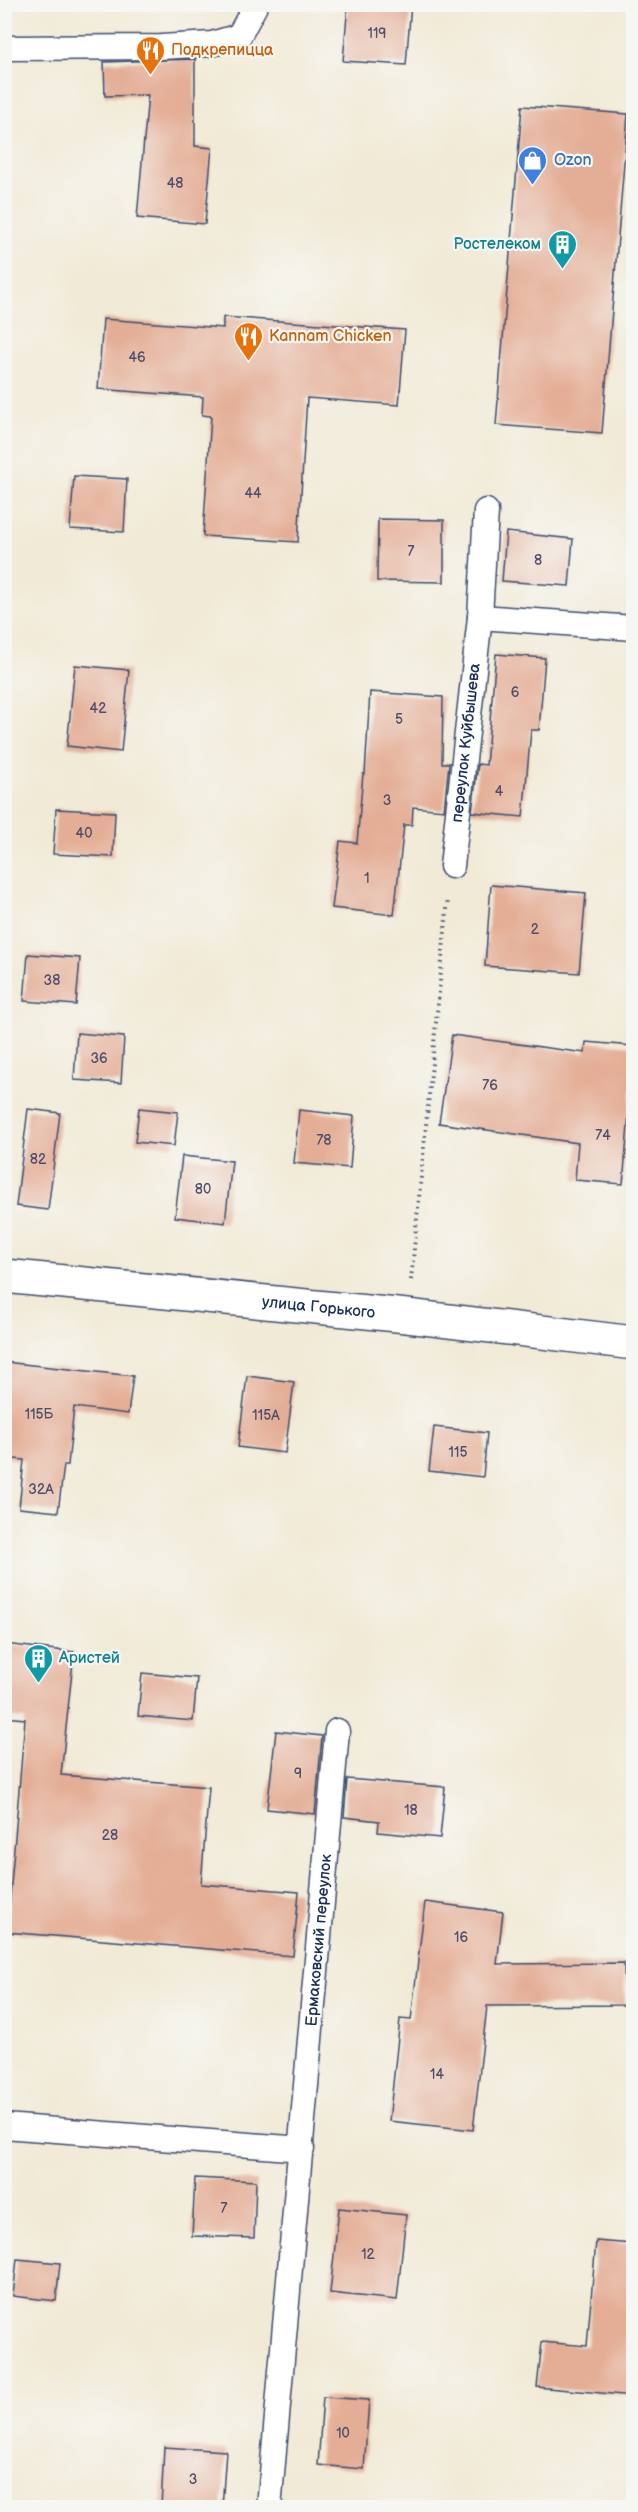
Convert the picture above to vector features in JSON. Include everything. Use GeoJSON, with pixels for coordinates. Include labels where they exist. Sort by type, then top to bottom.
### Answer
{"type":"FeatureCollection","features":[{"type":"Feature","properties":{"kind":"main road","name":"улица Горького"},"geometry":{"type":"LineString","coordinates":[[4,1276],[407,1316],[633,1343]]}},
{"type":"Feature","properties":{"kind":"lane"},"geometry":{"type":"LineString","coordinates":[[4,48],[212,44],[239,36],[256,4]]}},
{"type":"Feature","properties":{"kind":"lane","name":"переулок Куйбышева"},"geometry":{"type":"LineString","coordinates":[[452,866],[480,617],[486,511]]}},
{"type":"Feature","properties":{"kind":"lane"},"geometry":{"type":"LineString","coordinates":[[480,617],[633,628]]}},
{"type":"Feature","properties":{"kind":"lane","name":"Ермаковский переулок"},"geometry":{"type":"LineString","coordinates":[[269,2508],[337,1731]]}},
{"type":"Feature","properties":{"kind":"lane"},"geometry":{"type":"LineString","coordinates":[[4,2126],[302,2149]]}},
{"type":"Feature","properties":{"kind":"path"},"geometry":{"type":"LineString","coordinates":[[407,1316],[452,866]]}},
{"type":"Feature","properties":{"kind":"building"},"geometry":{"type":"Polygon","coordinates":[[[348,4],[411,4],[406,65],[343,61],[348,4]]]}},
{"type":"Feature","properties":{"kind":"building"},"geometry":{"type":"Polygon","coordinates":[[[195,59],[195,146],[212,148],[205,224],[137,218],[148,95],[105,96],[104,62],[195,59]]]}},
{"type":"Feature","properties":{"kind":"building","name":"Ростелеком"},"geometry":{"type":"Polygon","coordinates":[[[522,106],[628,114],[602,433],[496,425],[522,106]]]}},
{"type":"Feature","properties":{"kind":"building"},"geometry":{"type":"Polygon","coordinates":[[[223,317],[405,330],[399,405],[307,398],[298,542],[203,536],[211,416],[202,415],[203,397],[98,389],[103,319],[223,328],[223,317]]]}},
{"type":"Feature","properties":{"kind":"building"},"geometry":{"type":"Polygon","coordinates":[[[74,476],[127,479],[124,532],[70,529],[74,476]]]}},
{"type":"Feature","properties":{"kind":"building"},"geometry":{"type":"Polygon","coordinates":[[[378,519],[444,520],[444,582],[377,581],[378,519]]]}},
{"type":"Feature","properties":{"kind":"building"},"geometry":{"type":"Polygon","coordinates":[[[506,532],[573,539],[569,586],[502,581],[506,532]]]}},
{"type":"Feature","properties":{"kind":"building"},"geometry":{"type":"Polygon","coordinates":[[[496,654],[545,658],[539,730],[531,730],[523,817],[472,812],[478,764],[486,765],[496,654]]]}},
{"type":"Feature","properties":{"kind":"building"},"geometry":{"type":"Polygon","coordinates":[[[75,665],[129,670],[121,752],[67,746],[75,665]]]}},
{"type":"Feature","properties":{"kind":"building"},"geometry":{"type":"Polygon","coordinates":[[[370,692],[443,697],[442,763],[449,763],[444,810],[413,807],[412,825],[404,825],[394,915],[332,908],[340,841],[357,843],[363,774],[365,774],[370,692]]]}},
{"type":"Feature","properties":{"kind":"building"},"geometry":{"type":"Polygon","coordinates":[[[56,809],[115,812],[113,857],[53,854],[56,809]]]}},
{"type":"Feature","properties":{"kind":"building"},"geometry":{"type":"Polygon","coordinates":[[[491,885],[586,893],[579,973],[485,966],[491,885]]]}},
{"type":"Feature","properties":{"kind":"building"},"geometry":{"type":"Polygon","coordinates":[[[28,954],[80,958],[76,1005],[24,1001],[28,954]]]}},
{"type":"Feature","properties":{"kind":"building"},"geometry":{"type":"Polygon","coordinates":[[[77,1033],[124,1037],[121,1083],[74,1080],[77,1033]]]}},
{"type":"Feature","properties":{"kind":"building"},"geometry":{"type":"Polygon","coordinates":[[[452,1035],[585,1053],[586,1042],[633,1046],[633,1090],[631,1090],[623,1184],[575,1180],[578,1143],[439,1123],[452,1035]]]}},
{"type":"Feature","properties":{"kind":"building"},"geometry":{"type":"Polygon","coordinates":[[[139,1108],[178,1112],[174,1146],[135,1142],[139,1108]]]}},
{"type":"Feature","properties":{"kind":"building"},"geometry":{"type":"Polygon","coordinates":[[[28,1109],[60,1113],[48,1210],[16,1206],[28,1109]]]}},
{"type":"Feature","properties":{"kind":"building"},"geometry":{"type":"Polygon","coordinates":[[[299,1110],[354,1116],[350,1168],[294,1163],[299,1110]]]}},
{"type":"Feature","properties":{"kind":"building"},"geometry":{"type":"Polygon","coordinates":[[[182,1156],[232,1161],[225,1223],[175,1217],[182,1156]]]}},
{"type":"Feature","properties":{"kind":"building"},"geometry":{"type":"Polygon","coordinates":[[[4,1362],[133,1376],[128,1414],[74,1407],[68,1465],[64,1465],[58,1512],[19,1508],[24,1460],[4,1458],[4,1362]]]}},
{"type":"Feature","properties":{"kind":"building"},"geometry":{"type":"Polygon","coordinates":[[[247,1376],[294,1382],[285,1453],[238,1447],[247,1376]]]}},
{"type":"Feature","properties":{"kind":"building"},"geometry":{"type":"Polygon","coordinates":[[[434,1427],[487,1433],[483,1477],[429,1471],[434,1427]]]}},
{"type":"Feature","properties":{"kind":"building"},"geometry":{"type":"Polygon","coordinates":[[[4,1644],[74,1652],[61,1775],[209,1787],[201,1884],[299,1892],[293,1956],[7,1932],[25,1719],[4,1717],[4,1644]]]}},
{"type":"Feature","properties":{"kind":"building"},"geometry":{"type":"Polygon","coordinates":[[[142,1673],[197,1678],[193,1721],[138,1716],[142,1673]]]}},
{"type":"Feature","properties":{"kind":"building"},"geometry":{"type":"Polygon","coordinates":[[[276,1731],[322,1736],[315,1814],[267,1809],[276,1731]]]}},
{"type":"Feature","properties":{"kind":"building"},"geometry":{"type":"Polygon","coordinates":[[[347,1779],[445,1787],[440,1838],[378,1832],[379,1821],[344,1817],[347,1779]]]}},
{"type":"Feature","properties":{"kind":"building"},"geometry":{"type":"Polygon","coordinates":[[[425,1902],[503,1912],[497,1964],[624,1963],[625,2005],[487,2006],[473,2130],[389,2121],[400,2019],[411,2020],[425,1902]]]}},
{"type":"Feature","properties":{"kind":"building"},"geometry":{"type":"Polygon","coordinates":[[[195,2178],[256,2181],[254,2238],[192,2236],[195,2178]]]}},
{"type":"Feature","properties":{"kind":"building"},"geometry":{"type":"Polygon","coordinates":[[[339,2208],[406,2215],[397,2300],[330,2293],[339,2208]]]}},
{"type":"Feature","properties":{"kind":"building"},"geometry":{"type":"Polygon","coordinates":[[[596,2241],[633,2244],[633,2396],[537,2387],[542,2342],[587,2346],[596,2241]]]}},
{"type":"Feature","properties":{"kind":"building"},"geometry":{"type":"Polygon","coordinates":[[[17,2259],[60,2263],[56,2301],[13,2296],[17,2259]]]}},
{"type":"Feature","properties":{"kind":"building"},"geometry":{"type":"Polygon","coordinates":[[[323,2397],[369,2400],[364,2469],[318,2465],[323,2397]]]}},
{"type":"Feature","properties":{"kind":"building"},"geometry":{"type":"Polygon","coordinates":[[[164,2447],[226,2451],[222,2508],[161,2508],[164,2447]]]}},
{"type":"Feature","properties":{"kind":"place","name":"Подкрепицца"},"geometry":{"type":"Point","coordinates":[150,76]}},
{"type":"Feature","properties":{"kind":"place","name":"Ozon"},"geometry":{"type":"Point","coordinates":[533,186]}},
{"type":"Feature","properties":{"kind":"place","name":"Ростелеком"},"geometry":{"type":"Point","coordinates":[562,270]}},
{"type":"Feature","properties":{"kind":"place","name":"Kannam Chicken"},"geometry":{"type":"Point","coordinates":[248,362]}},
{"type":"Feature","properties":{"kind":"place","name":"Аристей"},"geometry":{"type":"Point","coordinates":[38,1684]}}]}
